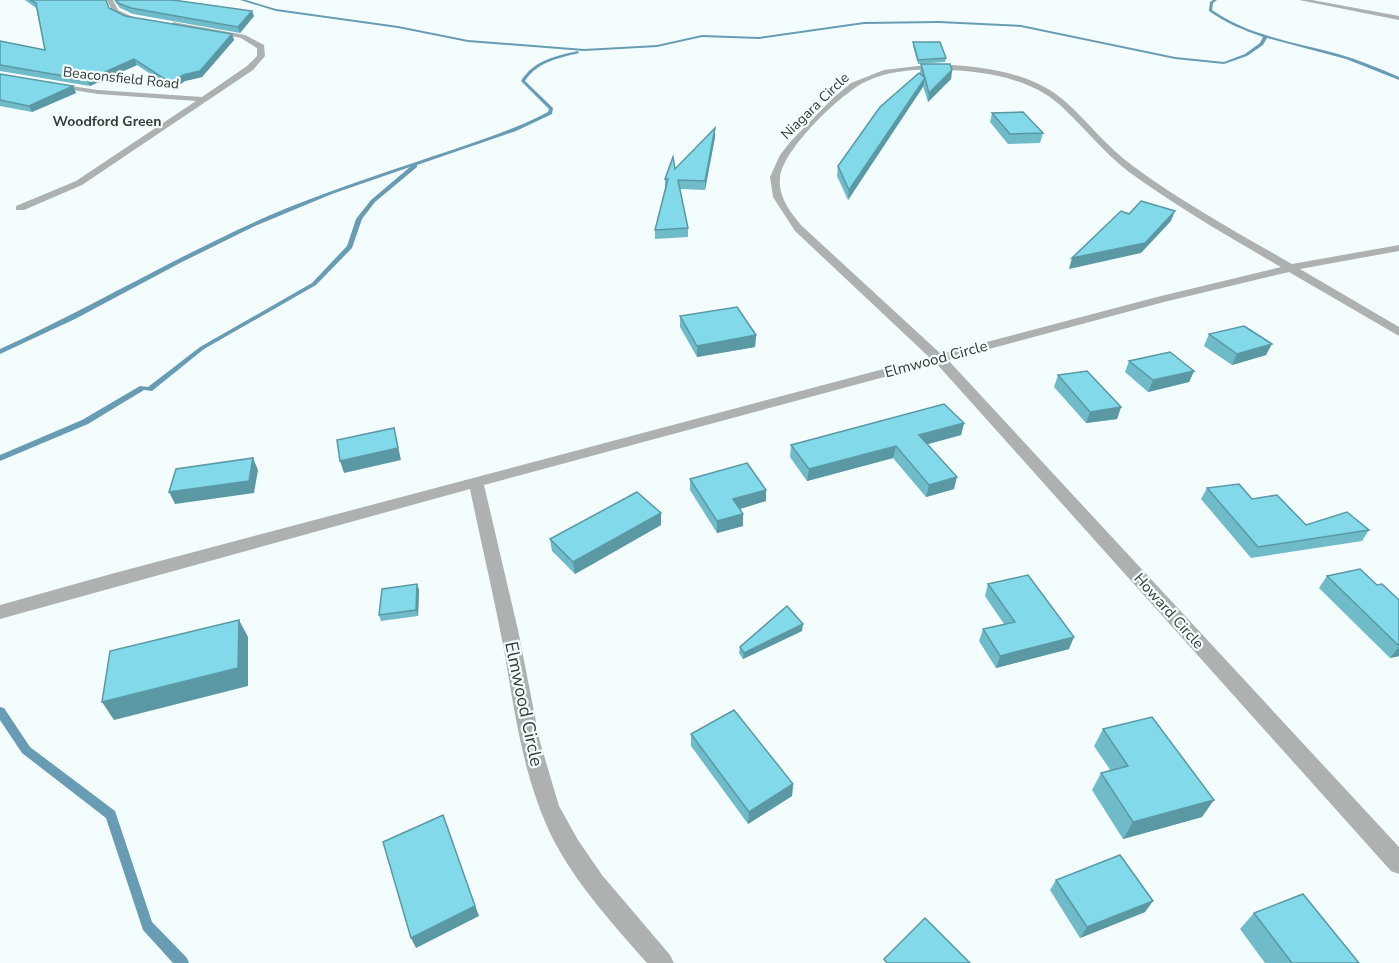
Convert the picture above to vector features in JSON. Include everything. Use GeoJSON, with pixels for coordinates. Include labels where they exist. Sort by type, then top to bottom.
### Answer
{"type":"FeatureCollection","features":[{"type":"Feature","properties":{"kind":"street"},"geometry":{"type":"LineString","coordinates":[[110,0],[115,11],[137,19]]}},
{"type":"Feature","properties":{"kind":"street"},"geometry":{"type":"LineString","coordinates":[[1302,0],[1399,18]]}},
{"type":"Feature","properties":{"kind":"street"},"geometry":{"type":"LineString","coordinates":[[20,208],[79,183],[257,63],[261,56],[261,47],[243,36],[161,22]]}},
{"type":"Feature","properties":{"kind":"street","name":"Niagara Circle"},"geometry":{"type":"LineString","coordinates":[[939,358],[799,229],[784,211],[776,196],[775,174],[792,145],[857,83],[886,72],[929,68],[977,71],[1013,78],[1044,90],[1056,98],[1106,148],[1136,173],[1399,332]]}},
{"type":"Feature","properties":{"kind":"street","name":"Beaconsfield Road"},"geometry":{"type":"LineString","coordinates":[[43,83],[98,92],[203,99]]}},
{"type":"Feature","properties":{"kind":"street","name":"Elmwood Circle"},"geometry":{"type":"LineString","coordinates":[[0,612],[1161,299],[1294,267],[1399,248]]}},
{"type":"Feature","properties":{"kind":"street","name":"Howard Circle"},"geometry":{"type":"LineString","coordinates":[[939,358],[1399,863]]}},
{"type":"Feature","properties":{"kind":"street","name":"Elmwood Circle"},"geometry":{"type":"LineString","coordinates":[[476,482],[512,647],[528,735],[559,827],[571,849],[662,963]]}},
{"type":"Feature","properties":{"kind":"building"},"geometry":{"type":"Polygon","coordinates":[[[30,0],[106,0],[109,8],[125,16],[232,34],[200,71],[183,75],[171,83],[134,59],[87,80],[0,65],[0,41],[45,50],[36,3],[30,0]]]}},
{"type":"Feature","properties":{"kind":"building"},"geometry":{"type":"Polygon","coordinates":[[[116,0],[173,0],[252,11],[238,27],[131,8],[116,0]]]}},
{"type":"Feature","properties":{"kind":"building"},"geometry":{"type":"Polygon","coordinates":[[[913,42],[940,42],[946,58],[918,60],[913,42]]]}},
{"type":"Feature","properties":{"kind":"building"},"geometry":{"type":"Polygon","coordinates":[[[921,64],[950,64],[952,70],[929,93],[921,64]]]}},
{"type":"Feature","properties":{"kind":"building"},"geometry":{"type":"Polygon","coordinates":[[[919,73],[925,78],[849,190],[838,166],[880,107],[919,73]]]}},
{"type":"Feature","properties":{"kind":"building"},"geometry":{"type":"Polygon","coordinates":[[[0,74],[73,86],[29,106],[0,100],[0,74]]]}},
{"type":"Feature","properties":{"kind":"building"},"geometry":{"type":"Polygon","coordinates":[[[1023,112],[1043,133],[1010,134],[992,113],[1023,112]]]}},
{"type":"Feature","properties":{"kind":"building"},"geometry":{"type":"Polygon","coordinates":[[[715,128],[705,181],[678,180],[688,228],[655,230],[668,179],[665,179],[673,157],[675,169],[715,128]]]}},
{"type":"Feature","properties":{"kind":"building"},"geometry":{"type":"Polygon","coordinates":[[[1141,201],[1175,211],[1145,243],[1072,258],[1121,211],[1129,214],[1141,201]]]}},
{"type":"Feature","properties":{"kind":"building"},"geometry":{"type":"Polygon","coordinates":[[[737,307],[756,335],[697,346],[680,316],[737,307]]]}},
{"type":"Feature","properties":{"kind":"building"},"geometry":{"type":"Polygon","coordinates":[[[1244,326],[1272,344],[1237,354],[1209,334],[1244,326]]]}},
{"type":"Feature","properties":{"kind":"building"},"geometry":{"type":"Polygon","coordinates":[[[1170,352],[1194,371],[1153,380],[1129,361],[1170,352]]]}},
{"type":"Feature","properties":{"kind":"building"},"geometry":{"type":"Polygon","coordinates":[[[1087,371],[1121,407],[1090,412],[1058,375],[1087,371]]]}},
{"type":"Feature","properties":{"kind":"building"},"geometry":{"type":"Polygon","coordinates":[[[944,404],[964,423],[919,435],[957,477],[929,485],[896,446],[809,469],[791,445],[944,404]]]}},
{"type":"Feature","properties":{"kind":"building"},"geometry":{"type":"Polygon","coordinates":[[[394,428],[398,448],[340,461],[337,440],[394,428]]]}},
{"type":"Feature","properties":{"kind":"building"},"geometry":{"type":"Polygon","coordinates":[[[253,458],[249,481],[169,492],[176,469],[253,458]]]}},
{"type":"Feature","properties":{"kind":"building"},"geometry":{"type":"Polygon","coordinates":[[[747,463],[766,490],[733,499],[743,514],[717,521],[690,479],[747,463]]]}},
{"type":"Feature","properties":{"kind":"building"},"geometry":{"type":"Polygon","coordinates":[[[1239,484],[1252,499],[1277,495],[1306,525],[1347,512],[1369,530],[1258,547],[1207,488],[1239,484]]]}},
{"type":"Feature","properties":{"kind":"building"},"geometry":{"type":"Polygon","coordinates":[[[637,492],[661,513],[573,562],[550,539],[637,492]]]}},
{"type":"Feature","properties":{"kind":"building"},"geometry":{"type":"Polygon","coordinates":[[[1360,569],[1377,585],[1382,584],[1399,600],[1399,646],[1327,576],[1360,569]]]}},
{"type":"Feature","properties":{"kind":"building"},"geometry":{"type":"Polygon","coordinates":[[[1028,575],[1074,637],[1000,656],[983,629],[1015,622],[988,584],[1028,575]]]}},
{"type":"Feature","properties":{"kind":"building"},"geometry":{"type":"Polygon","coordinates":[[[417,584],[416,610],[379,615],[382,589],[417,584]]]}},
{"type":"Feature","properties":{"kind":"building"},"geometry":{"type":"Polygon","coordinates":[[[787,606],[803,624],[744,653],[740,647],[787,606]]]}},
{"type":"Feature","properties":{"kind":"building"},"geometry":{"type":"Polygon","coordinates":[[[239,620],[238,668],[102,702],[110,651],[239,620]]]}},
{"type":"Feature","properties":{"kind":"building"},"geometry":{"type":"Polygon","coordinates":[[[734,710],[793,784],[749,812],[691,734],[734,710]]]}},
{"type":"Feature","properties":{"kind":"building"},"geometry":{"type":"Polygon","coordinates":[[[1152,717],[1214,800],[1133,822],[1101,773],[1128,766],[1103,729],[1152,717]]]}},
{"type":"Feature","properties":{"kind":"building"},"geometry":{"type":"Polygon","coordinates":[[[443,815],[475,906],[411,938],[383,842],[443,815]]]}},
{"type":"Feature","properties":{"kind":"building"},"geometry":{"type":"Polygon","coordinates":[[[1120,855],[1153,901],[1087,927],[1056,880],[1120,855]]]}},
{"type":"Feature","properties":{"kind":"building"},"geometry":{"type":"Polygon","coordinates":[[[1303,894],[1359,963],[1292,963],[1254,913],[1303,894]]]}},
{"type":"Feature","properties":{"kind":"building"},"geometry":{"type":"Polygon","coordinates":[[[925,918],[970,963],[887,963],[884,959],[925,918]]]}},
{"type":"Feature","properties":{"kind":"waterway"},"geometry":{"type":"LineString","coordinates":[[242,0],[276,10],[398,27],[468,41],[584,50],[657,46],[702,36],[759,38],[864,23],[939,22],[1021,26],[1175,58],[1224,63],[1246,55],[1262,44],[1265,37]]}},
{"type":"Feature","properties":{"kind":"waterway"},"geometry":{"type":"LineString","coordinates":[[1215,0],[1211,3],[1210,10],[1221,18],[1251,32],[1348,58],[1399,79]]}},
{"type":"Feature","properties":{"kind":"waterway"},"geometry":{"type":"LineString","coordinates":[[0,352],[73,317],[216,242],[290,209],[527,125],[550,113],[551,109],[523,81],[527,74],[539,64],[578,52]]}},
{"type":"Feature","properties":{"kind":"waterway"},"geometry":{"type":"LineString","coordinates":[[0,458],[85,422],[143,388],[149,389],[202,348],[314,284],[350,247],[359,219],[373,201],[415,166]]}},
{"type":"Feature","properties":{"kind":"waterway"},"geometry":{"type":"LineString","coordinates":[[0,711],[26,750],[111,815],[147,926],[182,963]]}},
{"type":"Feature","properties":{"kind":"district","name":"Woodford Green"},"geometry":{"type":"Point","coordinates":[107,121]}}]}
